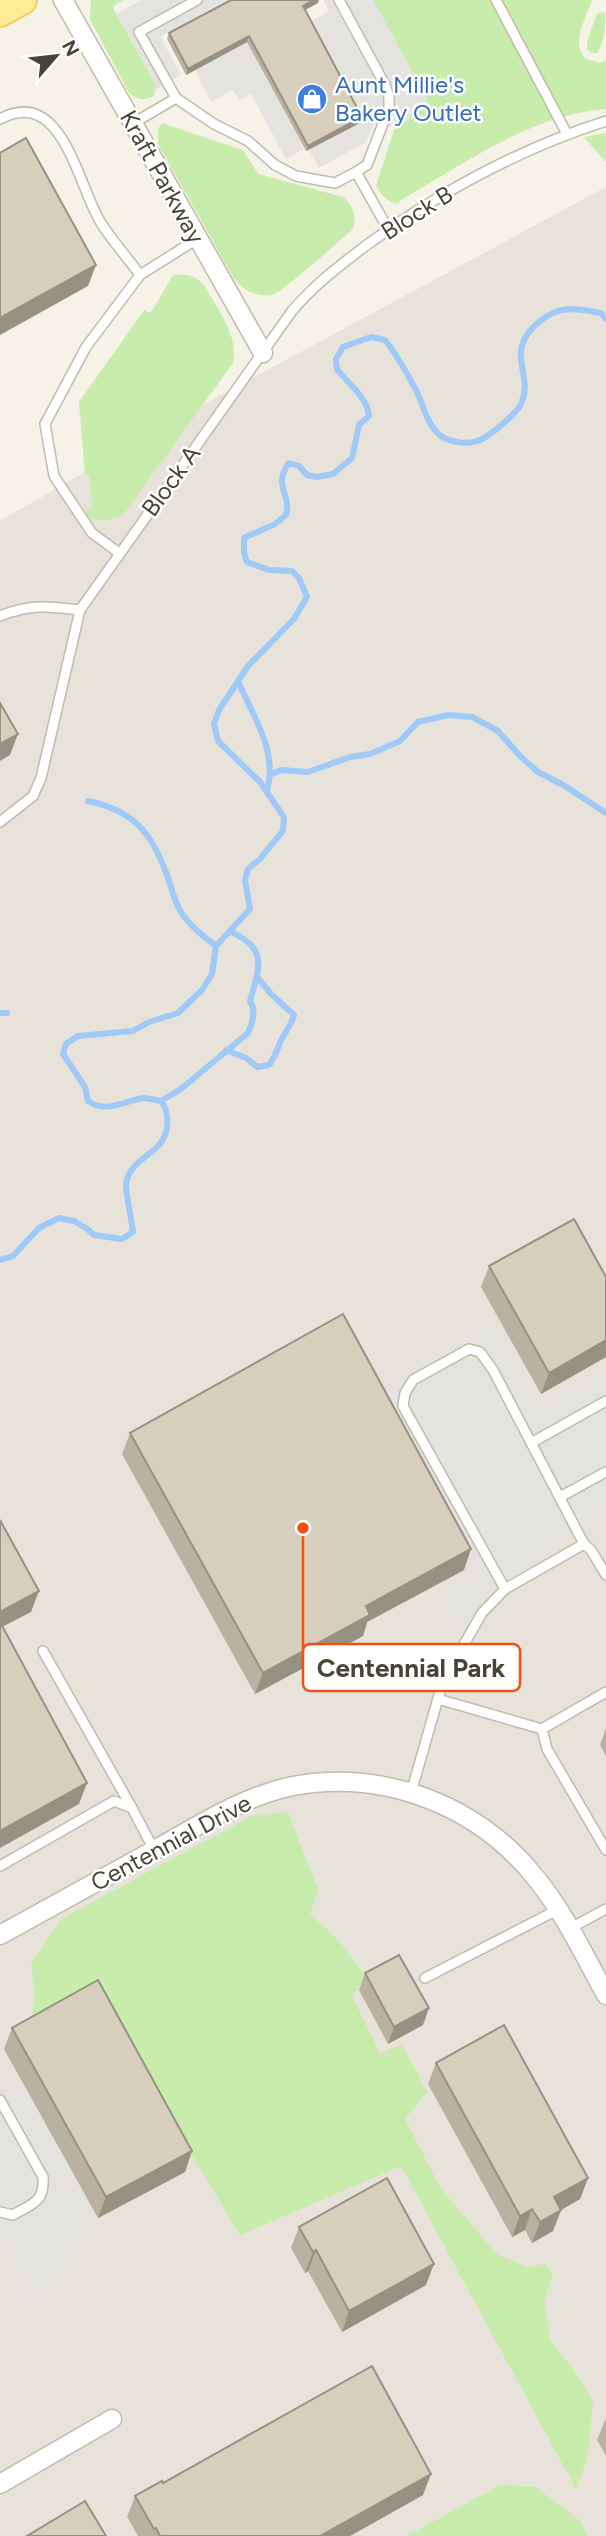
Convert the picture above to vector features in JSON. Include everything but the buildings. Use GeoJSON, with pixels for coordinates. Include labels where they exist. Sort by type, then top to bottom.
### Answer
{"type":"FeatureCollection","features":[{"type":"Feature","properties":{"kind":"main road"},"geometry":{"type":"LineString","coordinates":[[0,12],[22,0]]}},
{"type":"Feature","properties":{"kind":"street","name":"Kraft Parkway"},"geometry":{"type":"LineString","coordinates":[[63,0],[263,353]]}},
{"type":"Feature","properties":{"kind":"street","name":"Centennial Drive"},"geometry":{"type":"LineString","coordinates":[[0,1935],[245,1801],[292,1787],[342,1782],[367,1783],[403,1791],[458,1812],[501,1841],[535,1877],[559,1909],[606,1995]]}},
{"type":"Feature","properties":{"kind":"street"},"geometry":{"type":"LineString","coordinates":[[0,2484],[112,2419]]}},
{"type":"Feature","properties":{"kind":"lane"},"geometry":{"type":"LineString","coordinates":[[197,0],[139,32],[176,98],[214,124],[248,141],[275,165],[296,176],[335,183],[367,165],[389,108],[385,85],[340,0]]}},
{"type":"Feature","properties":{"kind":"lane"},"geometry":{"type":"LineString","coordinates":[[496,0],[567,134]]}},
{"type":"Feature","properties":{"kind":"lane"},"geometry":{"type":"LineString","coordinates":[[132,124],[176,98]]}},
{"type":"Feature","properties":{"kind":"lane"},"geometry":{"type":"LineString","coordinates":[[0,120],[10,114],[35,113],[44,117],[62,137],[101,222],[141,275]]}},
{"type":"Feature","properties":{"kind":"lane","name":"Block B"},"geometry":{"type":"LineString","coordinates":[[263,353],[292,311],[312,288],[388,229],[494,167],[567,134],[606,121]]}},
{"type":"Feature","properties":{"kind":"lane"},"geometry":{"type":"LineString","coordinates":[[356,172],[388,229]]}},
{"type":"Feature","properties":{"kind":"lane"},"geometry":{"type":"LineString","coordinates":[[119,553],[92,533],[54,476],[45,424],[86,347],[141,275],[197,239]]}},
{"type":"Feature","properties":{"kind":"lane","name":"Block A"},"geometry":{"type":"LineString","coordinates":[[80,610],[263,353]]}},
{"type":"Feature","properties":{"kind":"lane"},"geometry":{"type":"LineString","coordinates":[[0,616],[21,607],[51,606],[80,610],[41,778],[33,796],[0,822]]}},
{"type":"Feature","properties":{"kind":"lane"},"geometry":{"type":"LineString","coordinates":[[505,1589],[403,1406],[405,1393],[413,1381],[469,1349],[480,1352],[493,1370],[584,1544],[591,1550],[606,1576]]}},
{"type":"Feature","properties":{"kind":"lane"},"geometry":{"type":"LineString","coordinates":[[531,1443],[606,1401]]}},
{"type":"Feature","properties":{"kind":"lane"},"geometry":{"type":"LineString","coordinates":[[560,1497],[606,1472]]}},
{"type":"Feature","properties":{"kind":"lane"},"geometry":{"type":"LineString","coordinates":[[403,1791],[443,1681],[482,1613],[505,1589],[584,1544]]}},
{"type":"Feature","properties":{"kind":"lane"},"geometry":{"type":"LineString","coordinates":[[43,1651],[154,1850]]}},
{"type":"Feature","properties":{"kind":"lane"},"geometry":{"type":"LineString","coordinates":[[438,1699],[542,1729],[606,1692]]}},
{"type":"Feature","properties":{"kind":"lane"},"geometry":{"type":"LineString","coordinates":[[542,1729],[547,1749],[606,1850]]}},
{"type":"Feature","properties":{"kind":"lane"},"geometry":{"type":"LineString","coordinates":[[0,1866],[114,1801],[132,1808]]}},
{"type":"Feature","properties":{"kind":"lane"},"geometry":{"type":"LineString","coordinates":[[425,1978],[559,1909]]}},
{"type":"Feature","properties":{"kind":"lane"},"geometry":{"type":"LineString","coordinates":[[569,1929],[606,1909]]}},
{"type":"Feature","properties":{"kind":"lane"},"geometry":{"type":"LineString","coordinates":[[0,2099],[43,2178],[44,2191],[38,2201],[13,2215],[0,2212]]}},
{"type":"Feature","properties":{"kind":"shaded area"},"geometry":{"type":"Polygon","coordinates":[[[141,0],[227,0],[162,36],[181,75],[156,90],[156,85],[116,14],[141,0]]]}},
{"type":"Feature","properties":{"kind":"shaded area"},"geometry":{"type":"Polygon","coordinates":[[[323,0],[373,0],[430,105],[395,127],[374,124],[366,142],[319,168],[309,150],[307,23],[327,12],[323,0]]]}},
{"type":"Feature","properties":{"kind":"shaded area"},"geometry":{"type":"Polygon","coordinates":[[[247,42],[304,149],[286,159],[251,94],[239,100],[233,90],[211,102],[195,70],[247,42]]]}},
{"type":"Feature","properties":{"kind":"shaded area"},"geometry":{"type":"Polygon","coordinates":[[[606,187],[606,2536],[0,2536],[0,521],[175,420],[606,187]]]}},
{"type":"Feature","properties":{"kind":"shaded area"},"geometry":{"type":"Polygon","coordinates":[[[489,1325],[534,1407],[606,1367],[606,1512],[493,1590],[461,1631],[441,1593],[472,1575],[374,1388],[489,1325]]]}},
{"type":"Feature","properties":{"kind":"shaded area"},"geometry":{"type":"Polygon","coordinates":[[[0,2076],[10,2094],[25,2086],[94,2209],[77,2218],[88,2239],[60,2254],[64,2263],[32,2307],[20,2300],[20,2278],[3,2244],[0,2245],[0,2076]]]}},
{"type":"Feature","properties":{"kind":"green space"},"geometry":{"type":"Polygon","coordinates":[[[91,0],[123,0],[113,8],[156,85],[154,96],[141,99],[129,93],[90,19],[91,0]]]}},
{"type":"Feature","properties":{"kind":"green space"},"geometry":{"type":"Polygon","coordinates":[[[373,0],[592,0],[581,30],[579,45],[586,59],[601,63],[606,59],[606,109],[552,120],[525,130],[474,157],[398,204],[390,201],[376,186],[395,127],[430,105],[373,0]]]}},
{"type":"Feature","properties":{"kind":"green space"},"geometry":{"type":"Polygon","coordinates":[[[605,12],[602,43],[597,53],[592,53],[587,49],[587,42],[597,13],[605,12]]]}},
{"type":"Feature","properties":{"kind":"green space"},"geometry":{"type":"Polygon","coordinates":[[[162,123],[243,150],[258,174],[343,197],[353,211],[353,229],[277,292],[260,295],[249,292],[233,277],[158,144],[158,129],[162,123]]]}},
{"type":"Feature","properties":{"kind":"green space"},"geometry":{"type":"Polygon","coordinates":[[[606,133],[606,162],[584,137],[606,133]]]}},
{"type":"Feature","properties":{"kind":"green space"},"geometry":{"type":"Polygon","coordinates":[[[173,275],[191,276],[205,286],[230,332],[233,363],[123,515],[95,520],[87,515],[87,509],[93,506],[89,475],[85,475],[79,402],[145,309],[148,313],[152,311],[173,275]]]}},
{"type":"Feature","properties":{"kind":"green space"},"geometry":{"type":"Polygon","coordinates":[[[288,1812],[318,1890],[310,1914],[339,1941],[366,1977],[352,1996],[380,2053],[402,2044],[427,2092],[405,2119],[441,2189],[497,2254],[527,2267],[544,2264],[553,2274],[544,2302],[550,2340],[593,2401],[588,2456],[576,2489],[401,2166],[240,2235],[91,1988],[31,2018],[35,1998],[31,1963],[61,1919],[252,1816],[288,1812]]]}},
{"type":"Feature","properties":{"kind":"green space"},"geometry":{"type":"Polygon","coordinates":[[[500,2485],[536,2487],[580,2521],[588,2536],[407,2536],[500,2485]]]}},
{"type":"Feature","properties":{"kind":"waterway"},"geometry":{"type":"LineString","coordinates":[[0,1260],[13,1256],[39,1228],[59,1218],[74,1221],[94,1235],[122,1239],[133,1232],[126,1183],[135,1166],[158,1146],[165,1136],[166,1111],[161,1101],[143,1098],[115,1106],[95,1105],[88,1101],[85,1087],[63,1054],[66,1044],[78,1036],[133,1031],[149,1022],[178,1013],[202,990],[212,974],[216,946],[250,909],[245,880],[248,869],[283,831],[284,817],[260,782],[218,741],[214,724],[219,710],[248,666],[294,619],[307,597],[299,578],[292,571],[269,570],[247,562],[244,538],[275,524],[286,515],[287,501],[282,478],[289,463],[299,466],[307,475],[317,477],[333,474],[352,458],[359,425],[369,416],[361,396],[337,369],[336,359],[343,347],[371,337],[385,340],[409,377],[436,431],[449,440],[468,443],[482,439],[494,431],[521,404],[525,386],[522,348],[536,324],[552,314],[569,309],[601,313],[606,319]]}},
{"type":"Feature","properties":{"kind":"waterway"},"geometry":{"type":"LineString","coordinates":[[238,681],[267,748],[270,776],[267,791]]}},
{"type":"Feature","properties":{"kind":"waterway"},"geometry":{"type":"LineString","coordinates":[[272,774],[281,770],[308,772],[350,757],[370,754],[400,741],[418,722],[448,715],[472,717],[498,731],[538,772],[606,813]]}},
{"type":"Feature","properties":{"kind":"waterway"},"geometry":{"type":"LineString","coordinates":[[88,801],[127,816],[145,833],[159,856],[181,912],[216,946]]}},
{"type":"Feature","properties":{"kind":"waterway"},"geometry":{"type":"LineString","coordinates":[[161,1101],[181,1089],[248,1033],[253,1017],[250,1001],[258,960],[251,945],[231,932]]}},
{"type":"Feature","properties":{"kind":"waterway"},"geometry":{"type":"LineString","coordinates":[[226,1050],[246,1058],[257,1067],[269,1065],[293,1019],[294,1015],[257,977]]}},
{"type":"Feature","properties":{"kind":"waterway"},"geometry":{"type":"LineString","coordinates":[[0,1013],[7,1013]]}},
{"type":"Feature","properties":{"kind":"place","name":"Aunt Millie's Bakery Outlet"},"geometry":{"type":"Point","coordinates":[312,99]}},
{"type":"Feature","properties":{"kind":"place","name":"Centennial Park"},"geometry":{"type":"Point","coordinates":[303,1528]}}]}
